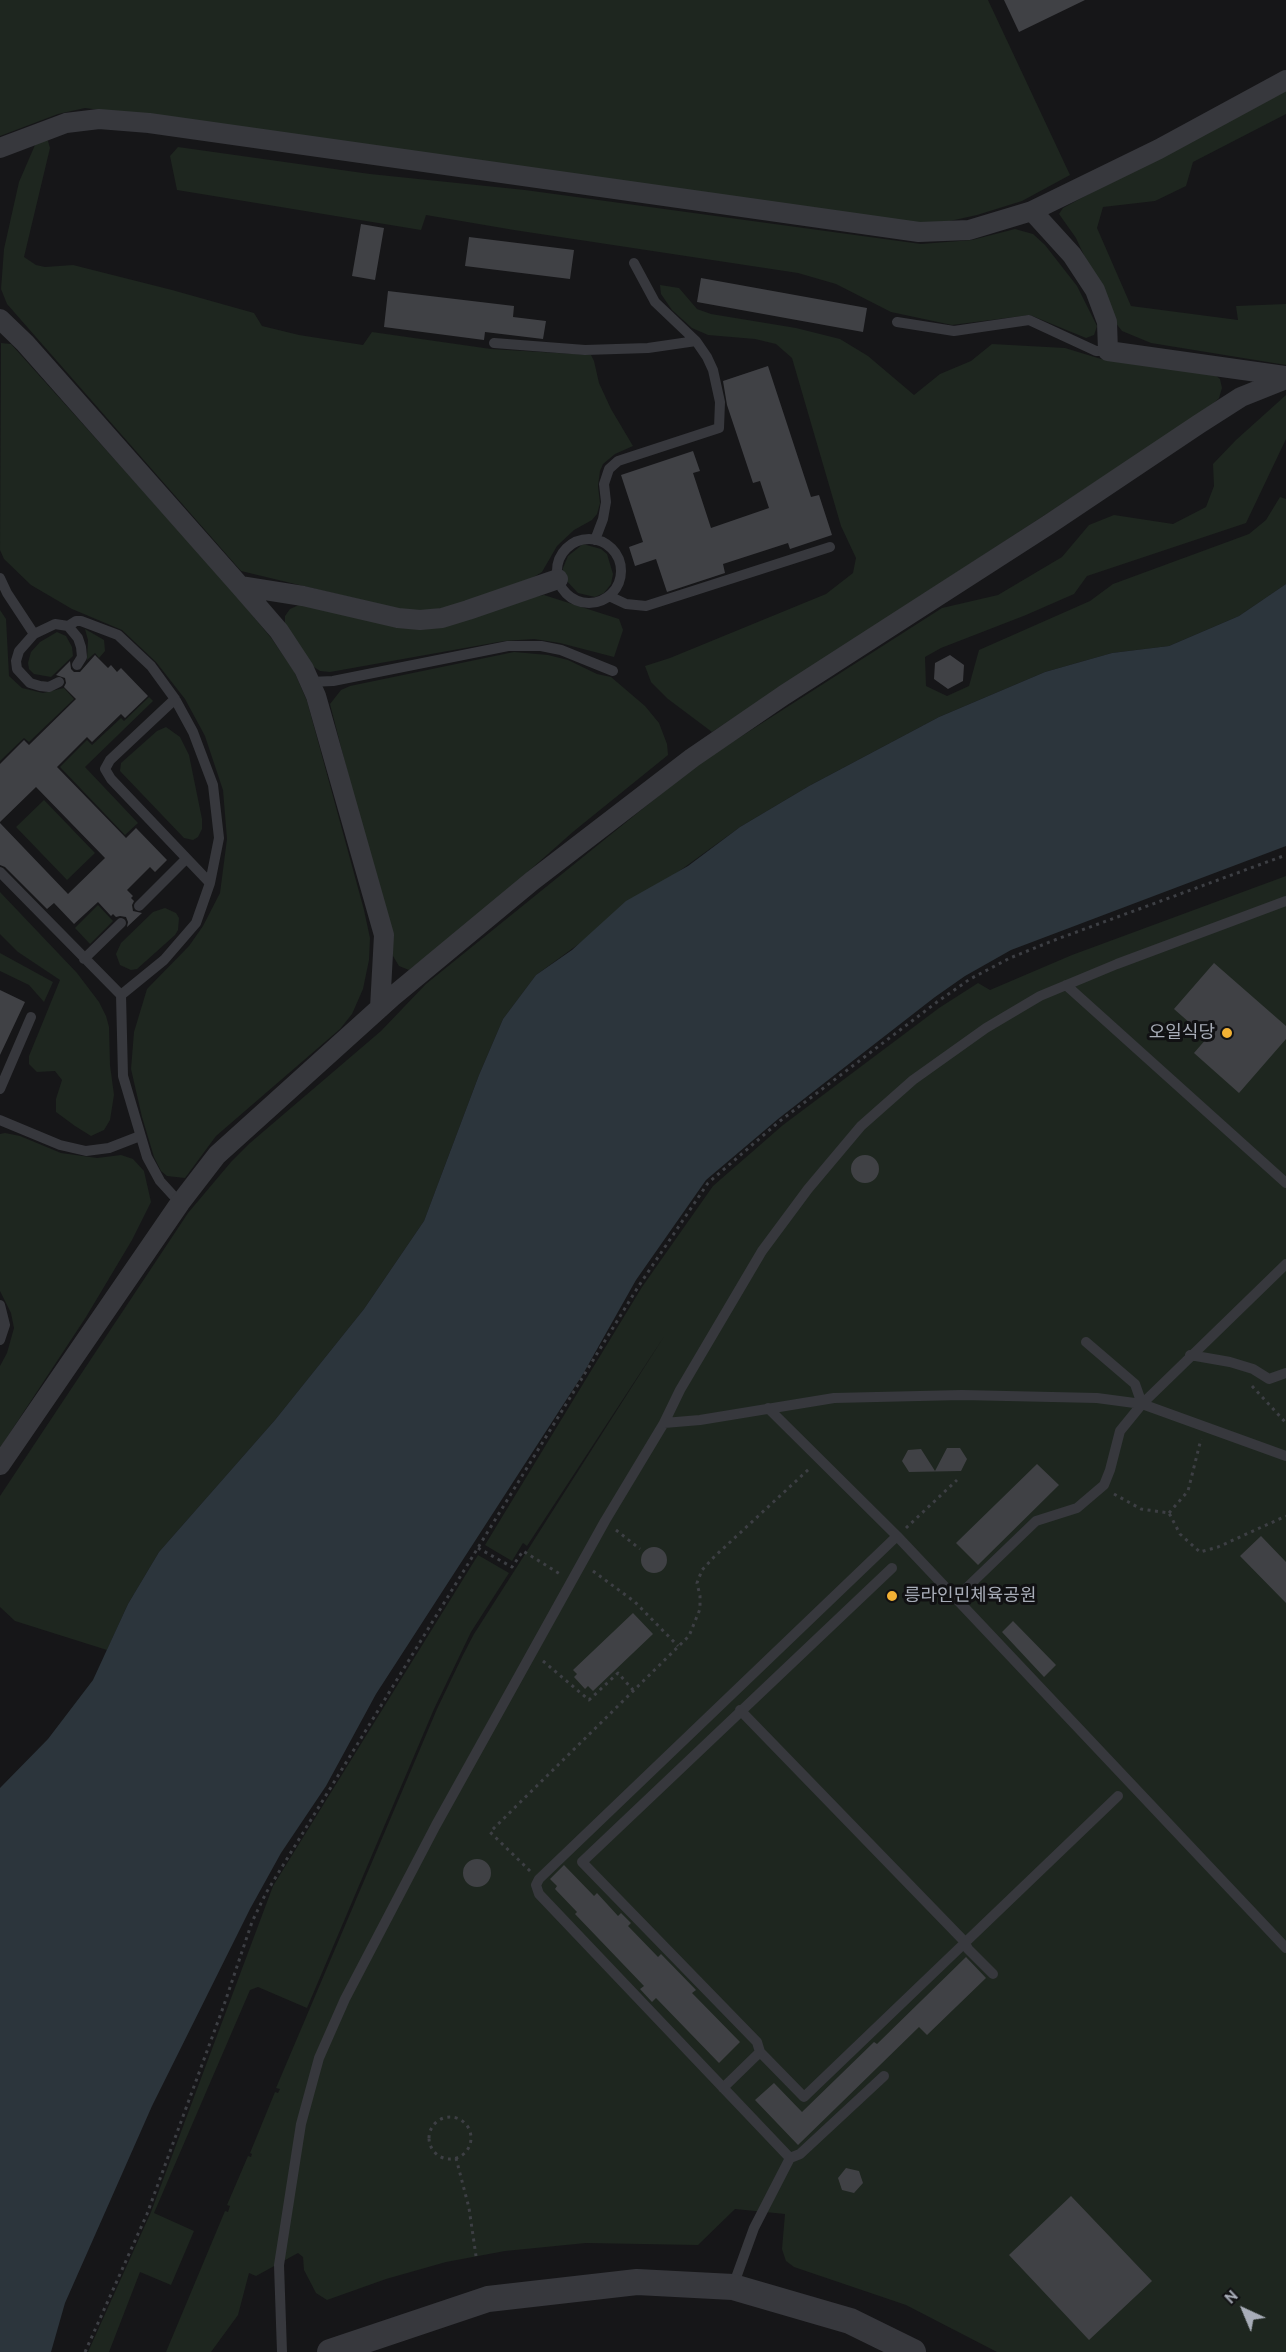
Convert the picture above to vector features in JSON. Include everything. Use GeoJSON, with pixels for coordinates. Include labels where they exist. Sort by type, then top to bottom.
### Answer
{"type":"FeatureCollection","features":[{"type":"Feature","properties":{"kind":"street"},"geometry":{"type":"LineString","coordinates":[[0,148],[66,123],[99,119],[149,123],[919,232],[969,230],[1032,211],[1159,149],[1286,80]]}},
{"type":"Feature","properties":{"kind":"street"},"geometry":{"type":"LineString","coordinates":[[1032,211],[1072,255],[1095,290],[1107,322],[1108,351],[1286,378]]}},
{"type":"Feature","properties":{"kind":"street"},"geometry":{"type":"LineString","coordinates":[[0,319],[25,343],[279,631],[310,682],[316,696],[384,935],[380,1008]]}},
{"type":"Feature","properties":{"kind":"street"},"geometry":{"type":"LineString","coordinates":[[0,1465],[180,1203],[217,1155],[380,1008],[532,881],[702,751],[784,694],[1048,525],[1215,413],[1241,397],[1286,378]]}},
{"type":"Feature","properties":{"kind":"street"},"geometry":{"type":"LineString","coordinates":[[240,586],[303,596],[398,618],[420,620],[442,618],[558,579]]}},
{"type":"Feature","properties":{"kind":"street"},"geometry":{"type":"LineString","coordinates":[[330,2352],[488,2299],[636,2282],[733,2287],[850,2321],[913,2352]]}},
{"type":"Feature","properties":{"kind":"lane"},"geometry":{"type":"LineString","coordinates":[[595,540],[603,519],[606,502],[604,484],[609,469],[618,461],[719,428],[720,402],[713,370],[696,341],[655,302],[634,263]]}},
{"type":"Feature","properties":{"kind":"lane"},"geometry":{"type":"LineString","coordinates":[[897,322],[954,331],[1029,320],[1096,351],[1108,351]]}},
{"type":"Feature","properties":{"kind":"lane"},"geometry":{"type":"LineString","coordinates":[[494,343],[585,350],[648,348],[696,341]]}},
{"type":"Feature","properties":{"kind":"lane"},"geometry":{"type":"LineString","coordinates":[[595,540],[611,548],[620,564],[619,582],[609,596],[592,603],[574,600],[561,588],[558,579],[558,561],[569,546],[577,542],[595,540]]}},
{"type":"Feature","properties":{"kind":"lane"},"geometry":{"type":"LineString","coordinates":[[609,596],[626,604],[646,606],[830,547]]}},
{"type":"Feature","properties":{"kind":"lane"},"geometry":{"type":"LineString","coordinates":[[0,578],[7,593],[34,634]]}},
{"type":"Feature","properties":{"kind":"lane"},"geometry":{"type":"LineString","coordinates":[[59,682],[49,687],[39,686],[30,683],[17,669],[16,661],[20,651],[34,634],[55,624],[68,626],[81,621],[118,635],[151,666],[175,699],[193,732],[213,785],[219,838],[210,883],[196,923],[164,960],[121,995]]}},
{"type":"Feature","properties":{"kind":"lane"},"geometry":{"type":"LineString","coordinates":[[68,626],[78,638],[81,647],[82,657],[77,666]]}},
{"type":"Feature","properties":{"kind":"lane"},"geometry":{"type":"LineString","coordinates":[[310,682],[333,681],[508,646],[541,646],[561,650],[613,671]]}},
{"type":"Feature","properties":{"kind":"lane"},"geometry":{"type":"LineString","coordinates":[[175,699],[110,760],[105,769],[111,779],[210,883]]}},
{"type":"Feature","properties":{"kind":"lane"},"geometry":{"type":"LineString","coordinates":[[139,906],[186,859]]}},
{"type":"Feature","properties":{"kind":"lane"},"geometry":{"type":"LineString","coordinates":[[0,873],[121,995],[123,1076],[140,1136],[147,1157],[160,1181],[180,1203]]}},
{"type":"Feature","properties":{"kind":"lane"},"geometry":{"type":"LineString","coordinates":[[282,2352],[279,2265],[302,2124],[319,2058],[350,1989],[436,1825],[605,1521],[762,1251],[807,1189],[861,1126],[913,1080],[986,1028],[1041,996],[1066,985],[1286,901]]}},
{"type":"Feature","properties":{"kind":"lane"},"geometry":{"type":"LineString","coordinates":[[84,959],[121,923]]}},
{"type":"Feature","properties":{"kind":"lane"},"geometry":{"type":"LineString","coordinates":[[1066,985],[1286,1183]]}},
{"type":"Feature","properties":{"kind":"lane"},"geometry":{"type":"LineString","coordinates":[[0,1089],[31,1017]]}},
{"type":"Feature","properties":{"kind":"lane"},"geometry":{"type":"LineString","coordinates":[[0,1120],[60,1145],[86,1151],[109,1148],[140,1136]]}},
{"type":"Feature","properties":{"kind":"lane"},"geometry":{"type":"LineString","coordinates":[[955,1599],[1036,1521],[1077,1508],[1104,1485],[1120,1431],[1142,1404],[1286,1264]]}},
{"type":"Feature","properties":{"kind":"lane"},"geometry":{"type":"LineString","coordinates":[[0,1305],[4,1325],[0,1340]]}},
{"type":"Feature","properties":{"kind":"lane"},"geometry":{"type":"LineString","coordinates":[[1086,1342],[1135,1384],[1142,1404]]}},
{"type":"Feature","properties":{"kind":"lane"},"geometry":{"type":"LineString","coordinates":[[1190,1356],[1230,1362],[1253,1369],[1269,1378],[1286,1373]]}},
{"type":"Feature","properties":{"kind":"lane"},"geometry":{"type":"LineString","coordinates":[[664,1423],[700,1420],[834,1398],[962,1395],[1097,1398],[1142,1404],[1286,1456]]}},
{"type":"Feature","properties":{"kind":"lane"},"geometry":{"type":"LineString","coordinates":[[768,1408],[897,1536],[1286,1948]]}},
{"type":"Feature","properties":{"kind":"lane"},"geometry":{"type":"LineString","coordinates":[[790,2158],[539,1894],[536,1885],[538,1879],[897,1536]]}},
{"type":"Feature","properties":{"kind":"lane"},"geometry":{"type":"LineString","coordinates":[[892,1568],[582,1862],[757,2042],[760,2052],[804,2097],[964,1941],[1118,1796]]}},
{"type":"Feature","properties":{"kind":"lane"},"geometry":{"type":"LineString","coordinates":[[740,1710],[964,1941],[968,1949],[993,1974]]}},
{"type":"Feature","properties":{"kind":"lane"},"geometry":{"type":"LineString","coordinates":[[723,2088],[760,2052]]}},
{"type":"Feature","properties":{"kind":"lane"},"geometry":{"type":"LineString","coordinates":[[733,2287],[754,2228],[790,2158],[800,2154],[884,2076]]}},
{"type":"Feature","properties":{"kind":"path"},"geometry":{"type":"LineString","coordinates":[[85,2352],[147,2214],[252,1922],[266,1893],[638,1287],[695,1200],[722,1169],[780,1121],[970,980],[1010,958],[1052,941],[1286,855]]}},
{"type":"Feature","properties":{"kind":"path"},"geometry":{"type":"LineString","coordinates":[[1253,1369],[1248,1382],[1286,1424]]}},
{"type":"Feature","properties":{"kind":"path"},"geometry":{"type":"LineString","coordinates":[[1169,1513],[1188,1491],[1204,1427]]}},
{"type":"Feature","properties":{"kind":"path"},"geometry":{"type":"LineString","coordinates":[[538,1879],[490,1832],[689,1636],[695,1625],[700,1603],[697,1583],[702,1570],[819,1459]]}},
{"type":"Feature","properties":{"kind":"path"},"geometry":{"type":"LineString","coordinates":[[897,1536],[957,1480]]}},
{"type":"Feature","properties":{"kind":"path"},"geometry":{"type":"LineString","coordinates":[[1104,1485],[1117,1497],[1141,1509],[1169,1513]]}},
{"type":"Feature","properties":{"kind":"path"},"geometry":{"type":"LineString","coordinates":[[1169,1513],[1180,1534],[1200,1552],[1218,1547],[1286,1516]]}},
{"type":"Feature","properties":{"kind":"path"},"geometry":{"type":"LineString","coordinates":[[605,1521],[640,1549]]}},
{"type":"Feature","properties":{"kind":"path"},"geometry":{"type":"LineString","coordinates":[[478,1548],[512,1568],[523,1551],[572,1581]]}},
{"type":"Feature","properties":{"kind":"path"},"geometry":{"type":"LineString","coordinates":[[581,1564],[635,1602],[678,1646]]}},
{"type":"Feature","properties":{"kind":"path"},"geometry":{"type":"LineString","coordinates":[[531,1653],[548,1664],[589,1700],[618,1673],[633,1690]]}},
{"type":"Feature","properties":{"kind":"path"},"geometry":{"type":"LineString","coordinates":[[445,2117],[460,2118],[470,2128],[472,2136],[468,2150],[456,2158],[441,2157],[431,2147],[429,2132],[438,2120],[445,2117]]}},
{"type":"Feature","properties":{"kind":"path"},"geometry":{"type":"LineString","coordinates":[[456,2158],[469,2208],[476,2256]]}},
{"type":"Feature","properties":{"kind":"shaded area"},"geometry":{"type":"Polygon","coordinates":[[[0,0],[988,0],[1070,175],[1022,201],[950,221],[917,224],[85,108],[58,114],[0,136],[0,0]]]}},
{"type":"Feature","properties":{"kind":"shaded area"},"geometry":{"type":"Polygon","coordinates":[[[1286,87],[1286,114],[1193,162],[1186,186],[1155,201],[1103,207],[1097,228],[1131,306],[1238,320],[1236,306],[1286,304],[1286,365],[1151,343],[1122,331],[1115,322],[1076,238],[1059,214],[1063,208],[1286,87]]]}},
{"type":"Feature","properties":{"kind":"shaded area"},"geometry":{"type":"Polygon","coordinates":[[[44,137],[50,148],[24,257],[36,265],[45,267],[73,265],[172,290],[254,313],[262,326],[299,335],[363,345],[372,332],[491,349],[591,355],[599,383],[611,409],[633,446],[615,454],[603,464],[598,486],[600,503],[597,514],[592,520],[574,530],[557,546],[542,572],[532,578],[449,607],[422,611],[399,609],[241,571],[7,304],[1,289],[4,249],[19,182],[35,145],[44,137]]]}},
{"type":"Feature","properties":{"kind":"shaded area"},"geometry":{"type":"Polygon","coordinates":[[[178,147],[370,174],[525,190],[921,244],[972,240],[1015,229],[1033,234],[1045,245],[1077,286],[1097,326],[1094,335],[1086,338],[1030,315],[952,325],[891,312],[836,284],[798,273],[426,215],[421,230],[177,190],[170,156],[178,147]]]}},
{"type":"Feature","properties":{"kind":"shaded area"},"geometry":{"type":"Polygon","coordinates":[[[660,285],[679,288],[697,309],[711,314],[796,328],[840,339],[868,356],[914,395],[940,374],[971,361],[992,344],[1065,348],[1101,359],[1214,374],[1220,379],[1222,388],[1219,398],[1209,408],[712,732],[668,699],[651,682],[645,666],[670,658],[826,594],[853,573],[856,558],[841,526],[792,358],[776,344],[755,339],[708,335],[692,328],[672,310],[661,294],[660,285]]]}},
{"type":"Feature","properties":{"kind":"shaded area"},"geometry":{"type":"Polygon","coordinates":[[[1,343],[11,344],[231,589],[272,639],[294,671],[307,701],[364,910],[370,938],[369,960],[363,989],[352,1014],[340,1029],[216,1136],[185,1178],[167,1176],[161,1171],[154,1157],[131,1069],[134,1032],[147,989],[189,946],[203,926],[220,893],[227,839],[223,790],[205,736],[185,699],[156,662],[122,630],[72,609],[31,585],[4,559],[0,550],[1,343]]]}},
{"type":"Feature","properties":{"kind":"shaded area"},"geometry":{"type":"Polygon","coordinates":[[[1286,395],[1286,439],[1246,523],[1087,576],[1074,594],[941,648],[925,657],[926,686],[947,696],[969,686],[979,650],[1090,601],[1113,584],[1249,534],[1266,520],[1280,497],[1286,499],[1286,584],[1239,616],[1169,646],[1112,653],[1045,672],[939,717],[809,786],[740,827],[536,975],[503,1019],[479,1075],[424,1221],[364,1309],[275,1420],[159,1552],[128,1604],[107,1650],[15,1621],[0,1607],[0,1496],[188,1213],[250,1143],[381,1031],[426,984],[698,764],[942,608],[998,595],[1062,557],[1089,525],[1114,515],[1173,524],[1206,507],[1214,486],[1213,464],[1286,395]]]}},
{"type":"Feature","properties":{"kind":"shaded area"},"geometry":{"type":"Polygon","coordinates":[[[583,544],[601,549],[607,554],[613,574],[611,584],[604,593],[595,597],[578,593],[563,577],[563,568],[568,556],[583,544]]]}},
{"type":"Feature","properties":{"kind":"shaded area"},"geometry":{"type":"Polygon","coordinates":[[[1286,584],[1286,846],[1011,950],[965,976],[778,1119],[706,1180],[636,1280],[583,1374],[376,1694],[326,1786],[281,1853],[250,1909],[152,2106],[65,2303],[51,2352],[0,2352],[0,1788],[48,1739],[93,1680],[128,1604],[159,1552],[275,1420],[364,1309],[424,1221],[479,1075],[503,1019],[536,975],[572,950],[626,901],[688,866],[740,827],[809,786],[939,717],[1045,672],[1112,653],[1169,646],[1239,616],[1286,584]]]}},
{"type":"Feature","properties":{"kind":"shaded area"},"geometry":{"type":"Polygon","coordinates":[[[544,595],[619,619],[623,630],[614,657],[560,643],[534,639],[504,641],[330,672],[320,671],[311,665],[285,624],[285,616],[290,609],[301,604],[396,626],[544,595]]]}},
{"type":"Feature","properties":{"kind":"shaded area"},"geometry":{"type":"Polygon","coordinates":[[[0,610],[6,619],[9,676],[22,688],[43,693],[64,688],[74,699],[29,742],[24,738],[0,761],[0,610]]]}},
{"type":"Feature","properties":{"kind":"shaded area"},"geometry":{"type":"Polygon","coordinates":[[[85,629],[104,640],[105,651],[99,658],[95,653],[87,660],[88,640],[85,629]]]}},
{"type":"Feature","properties":{"kind":"shaded area"},"geometry":{"type":"Polygon","coordinates":[[[57,632],[66,636],[72,647],[73,656],[51,677],[34,674],[29,669],[28,663],[31,652],[40,642],[57,632]]]}},
{"type":"Feature","properties":{"kind":"shaded area"},"geometry":{"type":"Polygon","coordinates":[[[514,652],[548,655],[568,660],[597,674],[611,677],[645,706],[659,723],[667,744],[668,755],[574,831],[470,923],[409,970],[399,966],[393,956],[392,938],[330,704],[341,690],[350,686],[514,652]]]}},
{"type":"Feature","properties":{"kind":"shaded area"},"geometry":{"type":"Polygon","coordinates":[[[149,697],[153,701],[85,767],[138,823],[125,835],[60,767],[87,740],[92,745],[121,718],[124,721],[149,697]]]}},
{"type":"Feature","properties":{"kind":"shaded area"},"geometry":{"type":"Polygon","coordinates":[[[166,727],[180,737],[189,755],[202,819],[202,829],[198,837],[193,840],[184,838],[120,771],[121,763],[157,731],[166,727]]]}},
{"type":"Feature","properties":{"kind":"shaded area"},"geometry":{"type":"Polygon","coordinates":[[[44,800],[95,853],[67,880],[16,827],[44,800]]]}},
{"type":"Feature","properties":{"kind":"shaded area","name":"릉라인민체육공원"},"geometry":{"type":"Polygon","coordinates":[[[1286,876],[1286,2352],[997,2352],[906,2305],[794,2267],[786,2261],[782,2249],[785,2214],[735,2209],[698,2245],[586,2243],[505,2251],[446,2262],[386,2279],[327,2300],[316,2293],[304,2270],[303,2257],[298,2253],[256,2276],[249,2273],[238,2315],[211,2352],[166,2352],[225,2211],[228,2212],[230,2206],[227,2205],[248,2156],[251,2157],[250,2153],[275,2092],[278,2093],[280,2089],[276,2088],[437,1709],[463,1655],[474,1634],[665,1335],[527,1546],[523,1543],[512,1561],[485,1545],[642,1287],[713,1186],[783,1125],[939,1008],[978,983],[990,990],[1072,955],[1286,876]]]}},
{"type":"Feature","properties":{"kind":"shaded area"},"geometry":{"type":"Polygon","coordinates":[[[0,892],[77,973],[99,1002],[106,1016],[109,1027],[114,1095],[110,1120],[104,1130],[91,1136],[56,1112],[56,1099],[62,1080],[55,1071],[37,1072],[29,1064],[29,1056],[60,980],[18,952],[0,934],[0,892]]]}},
{"type":"Feature","properties":{"kind":"shaded area"},"geometry":{"type":"Polygon","coordinates":[[[98,905],[113,921],[90,944],[75,928],[98,905]]]}},
{"type":"Feature","properties":{"kind":"shaded area"},"geometry":{"type":"Polygon","coordinates":[[[165,908],[176,913],[179,918],[175,935],[137,969],[131,970],[120,965],[116,954],[121,943],[153,912],[165,908]]]}},
{"type":"Feature","properties":{"kind":"shaded area"},"geometry":{"type":"Polygon","coordinates":[[[0,953],[53,982],[44,1002],[29,985],[0,971],[0,953]]]}},
{"type":"Feature","properties":{"kind":"shaded area"},"geometry":{"type":"Polygon","coordinates":[[[0,1134],[20,1136],[61,1153],[97,1158],[121,1155],[133,1159],[144,1171],[151,1202],[132,1240],[86,1317],[0,1448],[0,1366],[7,1353],[14,1328],[11,1313],[0,1291],[0,1134]]]}},
{"type":"Feature","properties":{"kind":"shaded area"},"geometry":{"type":"Polygon","coordinates":[[[478,1555],[509,1573],[471,1632],[434,1709],[307,2008],[258,1987],[250,1990],[154,2213],[194,2231],[171,2285],[140,2272],[109,2352],[88,2352],[151,2212],[273,1886],[478,1555]]]}},
{"type":"Feature","properties":{"kind":"building"},"geometry":{"type":"Polygon","coordinates":[[[1004,0],[1085,0],[1019,32],[1004,0]]]}},
{"type":"Feature","properties":{"kind":"building"},"geometry":{"type":"Polygon","coordinates":[[[361,224],[384,228],[375,280],[352,276],[361,224]]]}},
{"type":"Feature","properties":{"kind":"building"},"geometry":{"type":"Polygon","coordinates":[[[469,237],[574,250],[570,279],[465,266],[469,237]]]}},
{"type":"Feature","properties":{"kind":"building"},"geometry":{"type":"Polygon","coordinates":[[[701,278],[867,308],[863,332],[697,302],[701,278]]]}},
{"type":"Feature","properties":{"kind":"building"},"geometry":{"type":"Polygon","coordinates":[[[388,291],[514,306],[513,317],[546,321],[543,339],[485,332],[484,340],[384,327],[388,291]]]}},
{"type":"Feature","properties":{"kind":"building"},"geometry":{"type":"Polygon","coordinates":[[[768,366],[811,497],[819,495],[832,535],[790,549],[788,543],[723,564],[725,573],[667,592],[656,559],[635,566],[629,547],[643,542],[621,475],[693,451],[700,471],[693,473],[711,528],[769,508],[760,481],[753,483],[727,405],[723,381],[768,366]]]}},
{"type":"Feature","properties":{"kind":"building"},"geometry":{"type":"Polygon","coordinates":[[[95,655],[108,668],[111,665],[117,672],[121,668],[148,696],[125,718],[121,714],[92,742],[87,737],[57,767],[126,838],[136,828],[167,860],[155,872],[150,867],[127,890],[133,896],[131,898],[134,901],[133,911],[142,913],[127,927],[126,917],[116,917],[113,914],[111,916],[98,902],[74,924],[54,903],[47,909],[5,867],[0,865],[0,823],[68,894],[105,858],[36,787],[0,822],[0,764],[24,740],[29,745],[76,699],[64,687],[65,678],[56,675],[70,661],[71,669],[74,672],[80,672],[95,655]]]}},
{"type":"Feature","properties":{"kind":"building"},"geometry":{"type":"Polygon","coordinates":[[[950,655],[964,665],[963,681],[948,689],[934,679],[935,663],[950,655]]]}},
{"type":"Feature","properties":{"kind":"building"},"geometry":{"type":"Polygon","coordinates":[[[1214,963],[1286,1026],[1286,1039],[1239,1093],[1194,1053],[1207,1038],[1174,1009],[1214,963]]]}},
{"type":"Feature","properties":{"kind":"building"},"geometry":{"type":"Polygon","coordinates":[[[0,990],[25,1002],[0,1055],[0,990]]]}},
{"type":"Feature","properties":{"kind":"building"},"geometry":{"type":"Polygon","coordinates":[[[865,1155],[875,1159],[879,1169],[875,1179],[865,1183],[855,1179],[851,1169],[855,1159],[865,1155]]]}},
{"type":"Feature","properties":{"kind":"building"},"geometry":{"type":"Polygon","coordinates":[[[947,1448],[960,1448],[967,1459],[961,1471],[909,1472],[902,1461],[908,1450],[921,1449],[935,1471],[947,1448]]]}},
{"type":"Feature","properties":{"kind":"building"},"geometry":{"type":"Polygon","coordinates":[[[1037,1464],[1059,1485],[978,1565],[956,1543],[1037,1464]]]}},
{"type":"Feature","properties":{"kind":"building"},"geometry":{"type":"Polygon","coordinates":[[[1261,1536],[1286,1562],[1286,1603],[1240,1556],[1261,1536]]]}},
{"type":"Feature","properties":{"kind":"building"},"geometry":{"type":"Polygon","coordinates":[[[654,1547],[663,1551],[667,1560],[663,1569],[654,1573],[645,1569],[641,1560],[645,1551],[654,1547]]]}},
{"type":"Feature","properties":{"kind":"building"},"geometry":{"type":"Polygon","coordinates":[[[633,1613],[653,1634],[593,1691],[588,1686],[585,1689],[574,1677],[577,1674],[573,1670],[633,1613]]]}},
{"type":"Feature","properties":{"kind":"building"},"geometry":{"type":"Polygon","coordinates":[[[1013,1621],[1056,1665],[1044,1677],[1002,1632],[1013,1621]]]}},
{"type":"Feature","properties":{"kind":"building"},"geometry":{"type":"Polygon","coordinates":[[[477,1859],[487,1863],[491,1873],[487,1883],[477,1887],[467,1883],[463,1873],[467,1863],[477,1859]]]}},
{"type":"Feature","properties":{"kind":"building"},"geometry":{"type":"Polygon","coordinates":[[[564,1865],[594,1896],[597,1893],[618,1916],[621,1913],[631,1923],[628,1926],[658,1957],[661,1954],[696,1990],[692,1993],[740,2042],[719,2063],[656,1998],[652,2002],[640,1989],[644,1986],[575,1914],[577,1912],[555,1889],[557,1886],[550,1879],[564,1865]]]}},
{"type":"Feature","properties":{"kind":"building"},"geometry":{"type":"Polygon","coordinates":[[[966,1957],[986,1978],[927,2035],[919,2027],[798,2145],[755,2100],[774,2083],[802,2112],[874,2042],[877,2044],[966,1957]]]}},
{"type":"Feature","properties":{"kind":"building"},"geometry":{"type":"Polygon","coordinates":[[[846,2168],[859,2171],[863,2183],[854,2193],[842,2190],[838,2178],[846,2168]]]}},
{"type":"Feature","properties":{"kind":"building"},"geometry":{"type":"Polygon","coordinates":[[[1071,2196],[1152,2281],[1089,2340],[1009,2255],[1071,2196]]]}},
{"type":"Feature","properties":{"kind":"place","name":"오일식당"},"geometry":{"type":"Point","coordinates":[1227,1033]}},
{"type":"Feature","properties":{"kind":"place","name":"릉라인민체육공원"},"geometry":{"type":"Point","coordinates":[892,1596]}}]}
